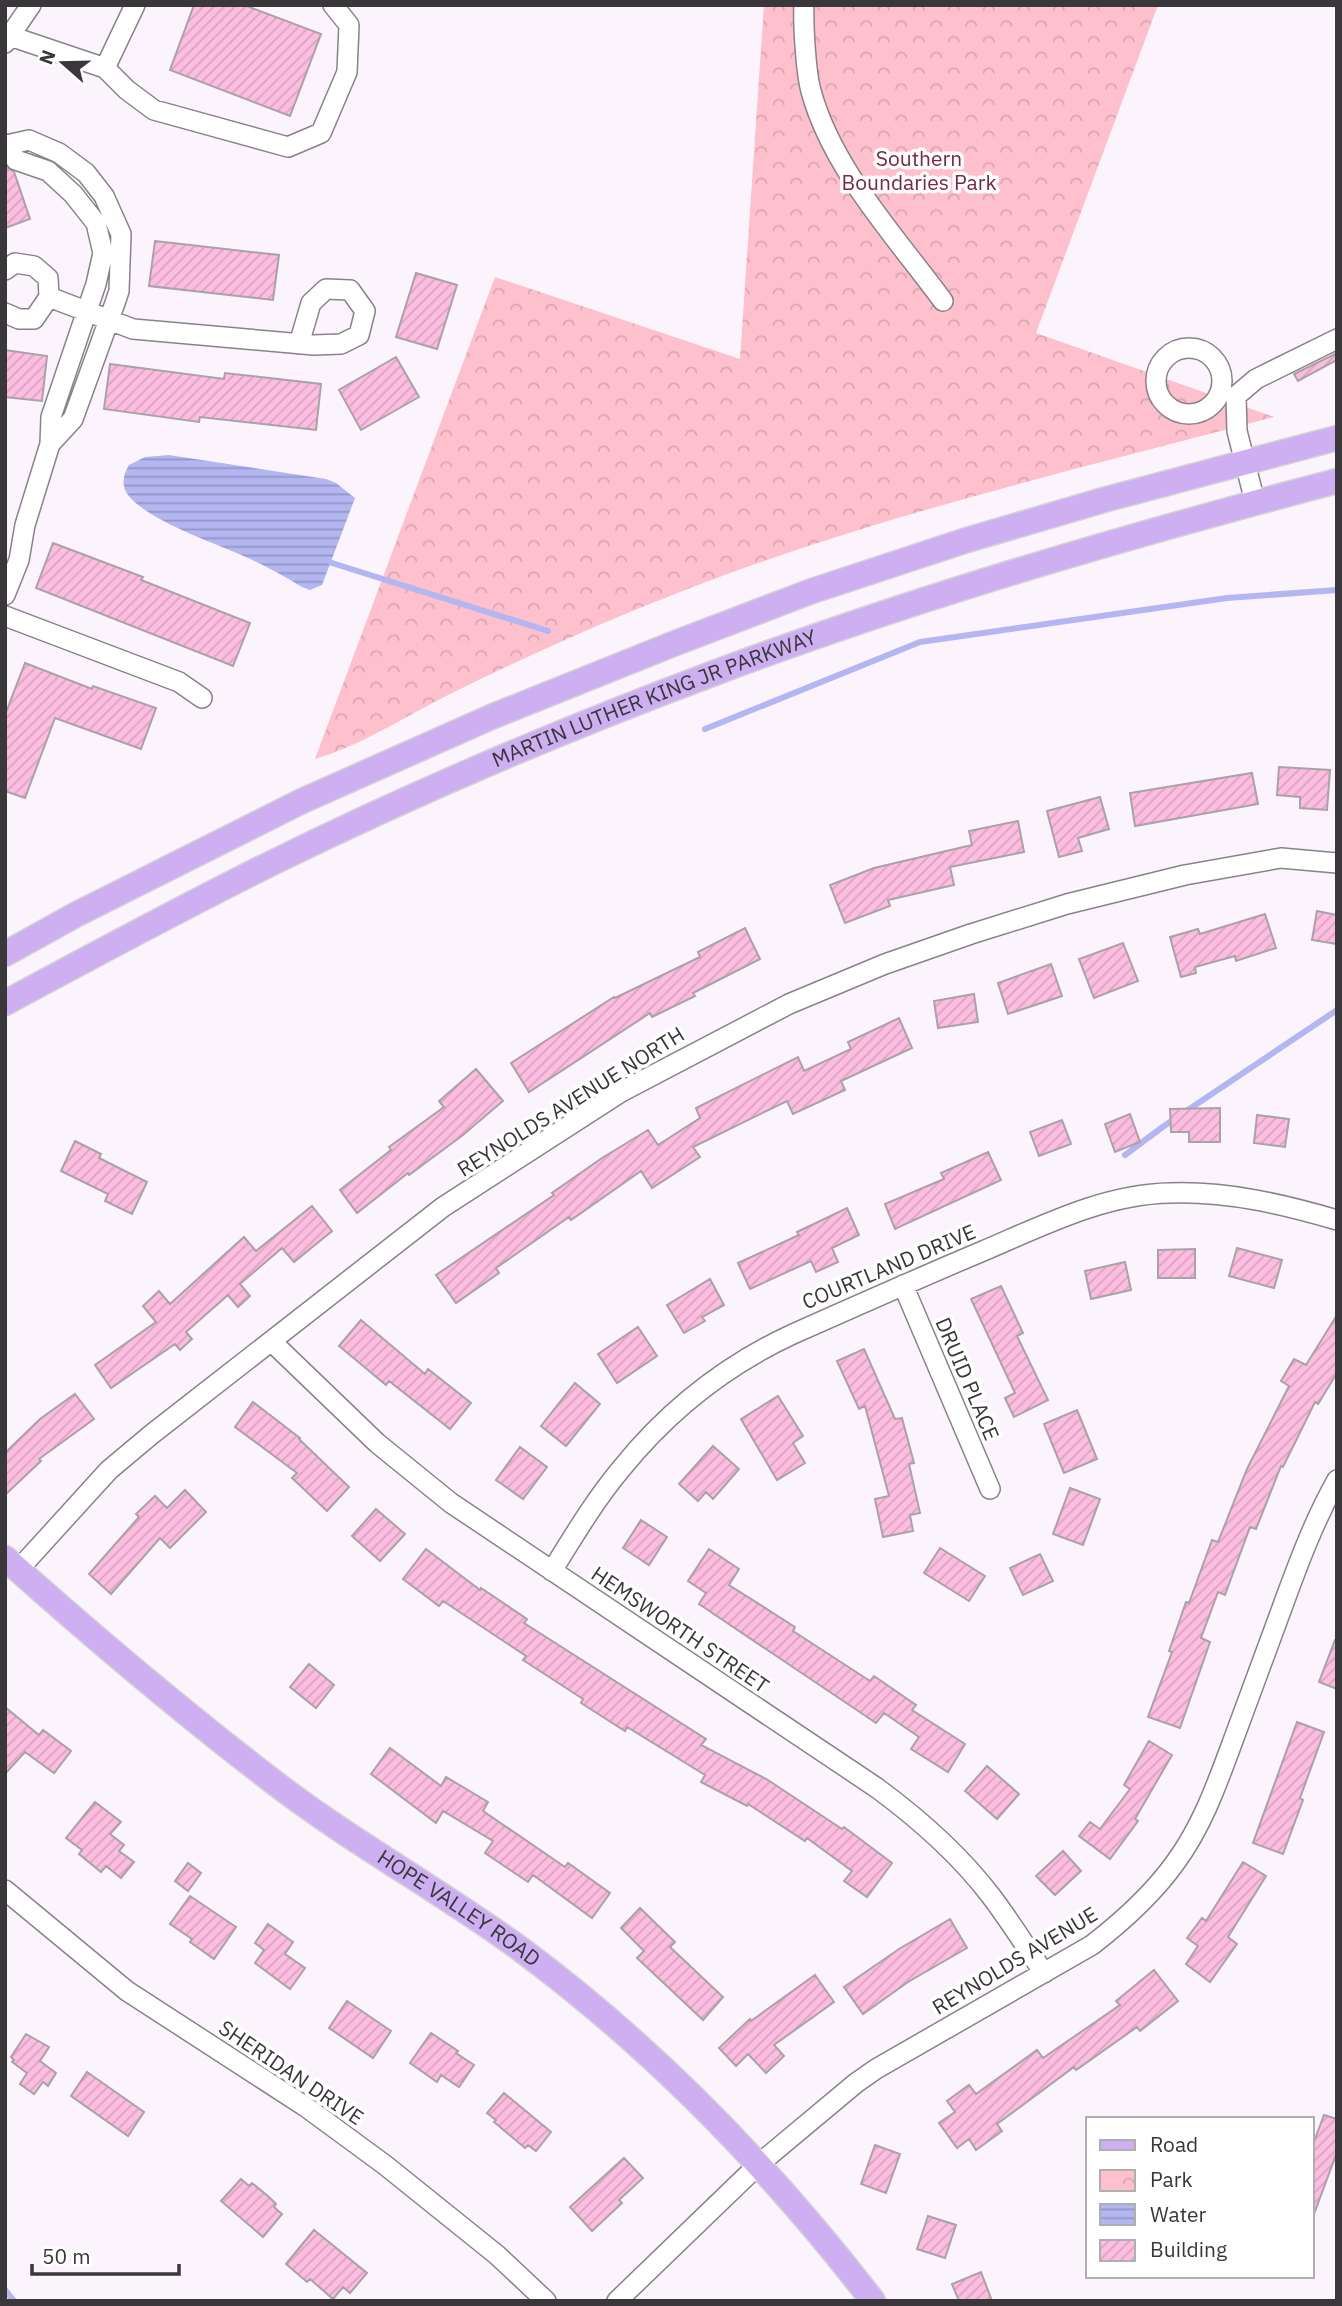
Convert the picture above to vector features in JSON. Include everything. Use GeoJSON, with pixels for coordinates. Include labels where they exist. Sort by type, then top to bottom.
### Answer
{"type":"FeatureCollection","features":[{"type":"Feature","properties":{"kind":"main road","name":"MARTIN LUTHER KING JR PARKWAY"},"geometry":{"type":"LineString","coordinates":[[5,954],[77,914],[302,801],[600,672],[813,591],[954,545],[1107,499],[1337,438]]}},
{"type":"Feature","properties":{"kind":"main road","name":"MARTIN LUTHER KING JR PARKWAY"},"geometry":{"type":"LineString","coordinates":[[5,1003],[126,937],[276,861],[560,734],[717,672],[980,581],[1337,481]]}},
{"type":"Feature","properties":{"kind":"main road","name":"HOPE VALLEY ROAD"},"geometry":{"type":"LineString","coordinates":[[12,1564],[116,1655],[271,1780],[318,1815],[519,1948],[615,2026],[709,2112],[759,2164],[873,2301]]}},
{"type":"Feature","properties":{"kind":"street"},"geometry":{"type":"LineString","coordinates":[[31,5],[8,40],[105,68],[127,90],[154,110],[288,147],[321,133],[347,72],[349,25],[332,5]]}},
{"type":"Feature","properties":{"kind":"street"},"geometry":{"type":"LineString","coordinates":[[105,68],[135,5]]}},
{"type":"Feature","properties":{"kind":"street"},"geometry":{"type":"LineString","coordinates":[[804,5],[810,89],[826,132],[855,183],[943,301]]}},
{"type":"Feature","properties":{"kind":"street"},"geometry":{"type":"LineString","coordinates":[[5,595],[19,560],[25,525],[50,444],[51,417],[87,313],[103,253],[96,223],[73,194],[48,171],[16,160],[6,145],[29,140],[59,153],[86,173],[104,196],[121,234],[119,291],[109,321],[73,419],[50,444]]}},
{"type":"Feature","properties":{"kind":"street"},"geometry":{"type":"LineString","coordinates":[[5,270],[15,263],[34,267],[48,278],[49,297],[34,319],[19,319],[5,313]]}},
{"type":"Feature","properties":{"kind":"street"},"geometry":{"type":"LineString","coordinates":[[49,297],[133,329],[299,344]]}},
{"type":"Feature","properties":{"kind":"street"},"geometry":{"type":"LineString","coordinates":[[1255,502],[1229,393],[1337,339]]}},
{"type":"Feature","properties":{"kind":"street"},"geometry":{"type":"LineString","coordinates":[[5,616],[179,682],[202,698]]}},
{"type":"Feature","properties":{"kind":"street","name":"REYNOLDS AVENUE NORTH"},"geometry":{"type":"LineString","coordinates":[[12,1564],[109,1470],[152,1434],[443,1207],[621,1092],[789,1004],[897,960],[971,934],[1080,901],[1185,875],[1281,858],[1337,863]]}},
{"type":"Feature","properties":{"kind":"street","name":"COURTLAND DRIVE"},"geometry":{"type":"LineString","coordinates":[[552,1571],[619,1470],[653,1433],[682,1405],[719,1376],[764,1347],[1069,1214],[1131,1198],[1168,1193],[1224,1195],[1279,1203],[1337,1220]]}},
{"type":"Feature","properties":{"kind":"street","name":"DRUID PLACE"},"geometry":{"type":"LineString","coordinates":[[903,1286],[990,1489]]}},
{"type":"Feature","properties":{"kind":"street","name":"HEMSWORTH STREET"},"geometry":{"type":"LineString","coordinates":[[272,1342],[377,1443],[451,1503],[877,1787],[915,1816],[953,1852],[991,1896],[1044,1973]]}},
{"type":"Feature","properties":{"kind":"street","name":"REYNOLDS AVENUE"},"geometry":{"type":"LineString","coordinates":[[617,2301],[759,2164],[836,2098],[876,2069],[1092,1945],[1120,1923],[1151,1892],[1196,1831],[1213,1794],[1296,1570],[1322,1507],[1337,1480]]}},
{"type":"Feature","properties":{"kind":"street","name":"SHERIDAN DRIVE"},"geometry":{"type":"LineString","coordinates":[[5,1891],[127,1991],[306,2107],[385,2165],[497,2255],[546,2301]]}},
{"type":"Feature","properties":{"kind":"green space","name":"Southern Boundaries Park"},"geometry":{"type":"Polygon","coordinates":[[[764,5],[1158,5],[1036,333],[1274,417],[894,519],[744,568],[558,643],[448,695],[366,738],[315,759],[495,277],[740,359],[764,5]]]}},
{"type":"Feature","properties":{"kind":"water"},"geometry":{"type":"Polygon","coordinates":[[[169,455],[326,479],[336,483],[355,498],[322,585],[310,590],[302,587],[255,561],[164,521],[137,504],[124,488],[124,476],[129,465],[145,457],[169,455]]]}},
{"type":"Feature","properties":{"kind":"building"},"geometry":{"type":"Polygon","coordinates":[[[194,5],[244,5],[321,34],[290,116],[170,70],[194,5]]]}},
{"type":"Feature","properties":{"kind":"building"},"geometry":{"type":"Polygon","coordinates":[[[5,166],[14,172],[30,219],[5,228],[5,166]]]}},
{"type":"Feature","properties":{"kind":"building"},"geometry":{"type":"Polygon","coordinates":[[[155,241],[279,255],[273,300],[149,286],[155,241]]]}},
{"type":"Feature","properties":{"kind":"building"},"geometry":{"type":"Polygon","coordinates":[[[416,273],[457,285],[437,349],[396,337],[416,273]]]}},
{"type":"Feature","properties":{"kind":"building"},"geometry":{"type":"Polygon","coordinates":[[[5,350],[47,356],[42,401],[5,397],[5,350]]]}},
{"type":"Feature","properties":{"kind":"building"},"geometry":{"type":"Polygon","coordinates":[[[1337,353],[1337,360],[1298,381],[1294,374],[1337,353]]]}},
{"type":"Feature","properties":{"kind":"building"},"geometry":{"type":"Polygon","coordinates":[[[396,357],[419,397],[361,430],[339,390],[396,357]]]}},
{"type":"Feature","properties":{"kind":"building"},"geometry":{"type":"Polygon","coordinates":[[[110,364],[224,379],[225,373],[321,384],[316,430],[200,417],[199,422],[104,409],[110,364]]]}},
{"type":"Feature","properties":{"kind":"building"},"geometry":{"type":"Polygon","coordinates":[[[53,543],[143,577],[141,580],[250,623],[233,666],[36,588],[53,543]]]}},
{"type":"Feature","properties":{"kind":"building"},"geometry":{"type":"Polygon","coordinates":[[[25,663],[92,689],[93,686],[156,708],[141,749],[55,718],[25,798],[5,791],[5,715],[25,663]]]}},
{"type":"Feature","properties":{"kind":"building"},"geometry":{"type":"Polygon","coordinates":[[[1279,767],[1330,770],[1327,810],[1300,808],[1300,797],[1277,795],[1279,767]]]}},
{"type":"Feature","properties":{"kind":"building"},"geometry":{"type":"Polygon","coordinates":[[[1252,773],[1258,804],[1135,826],[1130,793],[1252,773]]]}},
{"type":"Feature","properties":{"kind":"building"},"geometry":{"type":"Polygon","coordinates":[[[1100,797],[1109,829],[1078,838],[1082,851],[1059,857],[1047,811],[1100,797]]]}},
{"type":"Feature","properties":{"kind":"building"},"geometry":{"type":"Polygon","coordinates":[[[1018,821],[1024,852],[950,867],[954,885],[888,900],[890,906],[845,923],[830,885],[874,868],[972,845],[969,831],[1018,821]]]}},
{"type":"Feature","properties":{"kind":"building"},"geometry":{"type":"Polygon","coordinates":[[[1317,911],[1337,915],[1337,944],[1312,940],[1317,911]]]}},
{"type":"Feature","properties":{"kind":"building"},"geometry":{"type":"Polygon","coordinates":[[[1265,914],[1276,948],[1236,961],[1235,956],[1195,967],[1196,973],[1181,977],[1170,937],[1198,929],[1200,934],[1265,914]]]}},
{"type":"Feature","properties":{"kind":"building"},"geometry":{"type":"Polygon","coordinates":[[[745,928],[760,959],[693,993],[695,996],[652,1017],[650,1013],[529,1092],[511,1063],[614,997],[700,957],[698,952],[745,928]]]}},
{"type":"Feature","properties":{"kind":"building"},"geometry":{"type":"Polygon","coordinates":[[[1123,943],[1138,981],[1094,998],[1079,959],[1123,943]]]}},
{"type":"Feature","properties":{"kind":"building"},"geometry":{"type":"Polygon","coordinates":[[[1051,964],[1062,996],[1008,1014],[998,983],[1051,964]]]}},
{"type":"Feature","properties":{"kind":"building"},"geometry":{"type":"Polygon","coordinates":[[[974,994],[978,1022],[938,1028],[934,1001],[974,994]]]}},
{"type":"Feature","properties":{"kind":"building"},"geometry":{"type":"Polygon","coordinates":[[[899,1018],[912,1048],[841,1081],[845,1090],[793,1114],[787,1101],[693,1147],[700,1157],[652,1188],[641,1171],[496,1268],[499,1273],[456,1303],[436,1275],[554,1195],[552,1193],[602,1158],[648,1130],[658,1145],[700,1118],[696,1108],[798,1057],[804,1071],[851,1049],[848,1042],[899,1018]]]}},
{"type":"Feature","properties":{"kind":"building"},"geometry":{"type":"Polygon","coordinates":[[[476,1069],[503,1101],[463,1135],[357,1213],[340,1190],[391,1150],[389,1147],[444,1107],[439,1101],[476,1069]]]}},
{"type":"Feature","properties":{"kind":"building"},"geometry":{"type":"Polygon","coordinates":[[[1220,1108],[1220,1142],[1189,1142],[1189,1132],[1171,1132],[1170,1109],[1220,1108]]]}},
{"type":"Feature","properties":{"kind":"building"},"geometry":{"type":"Polygon","coordinates":[[[1130,1114],[1140,1142],[1115,1152],[1105,1124],[1130,1114]]]}},
{"type":"Feature","properties":{"kind":"building"},"geometry":{"type":"Polygon","coordinates":[[[1257,1115],[1289,1119],[1285,1147],[1254,1143],[1257,1115]]]}},
{"type":"Feature","properties":{"kind":"building"},"geometry":{"type":"Polygon","coordinates":[[[1062,1120],[1071,1144],[1039,1156],[1030,1132],[1062,1120]]]}},
{"type":"Feature","properties":{"kind":"building"},"geometry":{"type":"Polygon","coordinates":[[[75,1141],[101,1154],[99,1158],[147,1182],[132,1214],[105,1201],[108,1194],[61,1171],[75,1141]]]}},
{"type":"Feature","properties":{"kind":"building"},"geometry":{"type":"Polygon","coordinates":[[[988,1152],[1001,1180],[895,1229],[885,1204],[944,1179],[941,1173],[988,1152]]]}},
{"type":"Feature","properties":{"kind":"building"},"geometry":{"type":"Polygon","coordinates":[[[312,1206],[332,1231],[294,1262],[282,1248],[240,1284],[250,1296],[238,1307],[228,1295],[186,1332],[192,1339],[180,1350],[175,1344],[111,1388],[95,1365],[156,1322],[143,1306],[159,1291],[170,1304],[244,1237],[256,1251],[312,1206]]]}},
{"type":"Feature","properties":{"kind":"building"},"geometry":{"type":"Polygon","coordinates":[[[847,1208],[859,1235],[832,1248],[838,1262],[816,1272],[811,1261],[750,1289],[738,1263],[799,1235],[797,1232],[847,1208]]]}},
{"type":"Feature","properties":{"kind":"building"},"geometry":{"type":"Polygon","coordinates":[[[1237,1248],[1282,1260],[1274,1288],[1229,1276],[1237,1248]]]}},
{"type":"Feature","properties":{"kind":"building"},"geometry":{"type":"Polygon","coordinates":[[[1195,1249],[1195,1278],[1158,1278],[1158,1250],[1195,1249]]]}},
{"type":"Feature","properties":{"kind":"building"},"geometry":{"type":"Polygon","coordinates":[[[1125,1262],[1131,1290],[1091,1299],[1085,1271],[1125,1262]]]}},
{"type":"Feature","properties":{"kind":"building"},"geometry":{"type":"Polygon","coordinates":[[[710,1279],[724,1305],[702,1317],[705,1321],[684,1333],[667,1305],[710,1279]]]}},
{"type":"Feature","properties":{"kind":"building"},"geometry":{"type":"Polygon","coordinates":[[[1001,1286],[1023,1333],[1017,1336],[1048,1400],[1014,1417],[1005,1398],[1015,1393],[971,1299],[1001,1286]]]}},
{"type":"Feature","properties":{"kind":"building"},"geometry":{"type":"Polygon","coordinates":[[[1337,1315],[1337,1373],[1318,1404],[1315,1402],[1283,1467],[1281,1466],[1256,1529],[1250,1527],[1225,1595],[1218,1592],[1201,1638],[1210,1642],[1180,1728],[1148,1717],[1172,1652],[1169,1651],[1186,1602],[1189,1603],[1212,1540],[1218,1542],[1247,1469],[1289,1386],[1281,1381],[1294,1359],[1306,1365],[1337,1315]]]}},
{"type":"Feature","properties":{"kind":"building"},"geometry":{"type":"Polygon","coordinates":[[[361,1320],[425,1374],[428,1369],[471,1403],[450,1429],[389,1381],[386,1385],[339,1346],[361,1320]]]}},
{"type":"Feature","properties":{"kind":"building"},"geometry":{"type":"Polygon","coordinates":[[[638,1327],[657,1356],[617,1383],[598,1354],[638,1327]]]}},
{"type":"Feature","properties":{"kind":"building"},"geometry":{"type":"Polygon","coordinates":[[[864,1349],[895,1419],[902,1418],[914,1463],[909,1464],[920,1513],[910,1515],[913,1531],[883,1537],[875,1499],[889,1496],[865,1406],[859,1409],[837,1361],[864,1349]]]}},
{"type":"Feature","properties":{"kind":"building"},"geometry":{"type":"Polygon","coordinates":[[[575,1383],[600,1404],[566,1446],[541,1426],[575,1383]]]}},
{"type":"Feature","properties":{"kind":"building"},"geometry":{"type":"Polygon","coordinates":[[[75,1394],[94,1419],[39,1459],[41,1461],[5,1495],[5,1453],[40,1419],[75,1394]]]}},
{"type":"Feature","properties":{"kind":"building"},"geometry":{"type":"Polygon","coordinates":[[[778,1396],[803,1436],[793,1443],[805,1463],[777,1480],[741,1419],[778,1396]]]}},
{"type":"Feature","properties":{"kind":"building"},"geometry":{"type":"Polygon","coordinates":[[[253,1402],[300,1438],[349,1487],[327,1511],[292,1478],[297,1473],[235,1427],[253,1402]]]}},
{"type":"Feature","properties":{"kind":"building"},"geometry":{"type":"Polygon","coordinates":[[[1077,1410],[1097,1459],[1064,1473],[1044,1424],[1077,1410]]]}},
{"type":"Feature","properties":{"kind":"building"},"geometry":{"type":"Polygon","coordinates":[[[713,1446],[739,1469],[713,1499],[706,1492],[698,1501],[679,1484],[713,1446]]]}},
{"type":"Feature","properties":{"kind":"building"},"geometry":{"type":"Polygon","coordinates":[[[520,1447],[547,1467],[523,1499],[496,1480],[520,1447]]]}},
{"type":"Feature","properties":{"kind":"building"},"geometry":{"type":"Polygon","coordinates":[[[1070,1488],[1100,1499],[1083,1545],[1053,1534],[1070,1488]]]}},
{"type":"Feature","properties":{"kind":"building"},"geometry":{"type":"Polygon","coordinates":[[[185,1490],[206,1512],[170,1548],[160,1538],[111,1594],[89,1574],[139,1517],[136,1514],[155,1496],[167,1508],[185,1490]]]}},
{"type":"Feature","properties":{"kind":"building"},"geometry":{"type":"Polygon","coordinates":[[[376,1509],[405,1534],[380,1561],[352,1536],[376,1509]]]}},
{"type":"Feature","properties":{"kind":"building"},"geometry":{"type":"Polygon","coordinates":[[[641,1520],[667,1537],[649,1565],[623,1548],[641,1520]]]}},
{"type":"Feature","properties":{"kind":"building"},"geometry":{"type":"Polygon","coordinates":[[[940,1548],[985,1576],[969,1601],[924,1573],[940,1548]]]}},
{"type":"Feature","properties":{"kind":"building"},"geometry":{"type":"Polygon","coordinates":[[[426,1549],[480,1590],[481,1588],[527,1619],[524,1623],[706,1739],[701,1745],[768,1780],[842,1829],[844,1827],[892,1863],[867,1897],[844,1881],[852,1871],[807,1838],[805,1841],[748,1804],[747,1806],[701,1782],[705,1775],[627,1727],[625,1731],[581,1703],[583,1699],[523,1660],[526,1656],[443,1601],[439,1606],[403,1579],[426,1549]]]}},
{"type":"Feature","properties":{"kind":"building"},"geometry":{"type":"Polygon","coordinates":[[[709,1549],[739,1569],[729,1585],[795,1627],[793,1631],[870,1681],[874,1676],[916,1705],[912,1710],[965,1744],[948,1772],[911,1749],[919,1737],[884,1713],[876,1723],[699,1604],[706,1593],[688,1581],[709,1549]]]}},
{"type":"Feature","properties":{"kind":"building"},"geometry":{"type":"Polygon","coordinates":[[[1040,1554],[1053,1581],[1023,1595],[1010,1568],[1040,1554]]]}},
{"type":"Feature","properties":{"kind":"building"},"geometry":{"type":"Polygon","coordinates":[[[1337,1640],[1337,1689],[1319,1682],[1337,1640]]]}},
{"type":"Feature","properties":{"kind":"building"},"geometry":{"type":"Polygon","coordinates":[[[309,1664],[334,1685],[316,1708],[290,1687],[309,1664]]]}},
{"type":"Feature","properties":{"kind":"building"},"geometry":{"type":"Polygon","coordinates":[[[5,1707],[39,1735],[43,1730],[71,1751],[54,1773],[25,1752],[5,1774],[5,1707]]]}},
{"type":"Feature","properties":{"kind":"building"},"geometry":{"type":"Polygon","coordinates":[[[1297,1722],[1324,1732],[1283,1854],[1253,1843],[1297,1722]]]}},
{"type":"Feature","properties":{"kind":"building"},"geometry":{"type":"Polygon","coordinates":[[[1149,1741],[1172,1755],[1135,1819],[1138,1821],[1110,1859],[1079,1836],[1090,1822],[1100,1829],[1130,1789],[1124,1785],[1149,1741]]]}},
{"type":"Feature","properties":{"kind":"building"},"geometry":{"type":"Polygon","coordinates":[[[390,1748],[441,1786],[446,1777],[488,1802],[483,1811],[565,1867],[568,1863],[610,1893],[592,1918],[533,1875],[528,1882],[485,1853],[493,1841],[443,1811],[436,1823],[371,1774],[390,1748]]]}},
{"type":"Feature","properties":{"kind":"building"},"geometry":{"type":"Polygon","coordinates":[[[987,1766],[1019,1794],[997,1819],[965,1791],[987,1766]]]}},
{"type":"Feature","properties":{"kind":"building"},"geometry":{"type":"Polygon","coordinates":[[[95,1802],[121,1822],[110,1834],[124,1845],[119,1851],[134,1862],[121,1878],[106,1866],[101,1872],[79,1854],[82,1850],[66,1838],[95,1802]]]}},
{"type":"Feature","properties":{"kind":"building"},"geometry":{"type":"Polygon","coordinates":[[[1063,1851],[1081,1871],[1055,1895],[1036,1876],[1063,1851]]]}},
{"type":"Feature","properties":{"kind":"building"},"geometry":{"type":"Polygon","coordinates":[[[1243,1862],[1266,1876],[1228,1937],[1237,1944],[1210,1982],[1186,1964],[1198,1946],[1187,1938],[1202,1918],[1206,1921],[1243,1862]]]}},
{"type":"Feature","properties":{"kind":"building"},"geometry":{"type":"Polygon","coordinates":[[[188,1863],[201,1873],[188,1891],[175,1881],[188,1863]]]}},
{"type":"Feature","properties":{"kind":"building"},"geometry":{"type":"Polygon","coordinates":[[[190,1896],[236,1927],[214,1959],[170,1924],[190,1896]]]}},
{"type":"Feature","properties":{"kind":"building"},"geometry":{"type":"Polygon","coordinates":[[[640,1908],[675,1942],[670,1947],[723,1997],[703,2020],[637,1958],[644,1951],[621,1928],[640,1908]]]}},
{"type":"Feature","properties":{"kind":"building"},"geometry":{"type":"Polygon","coordinates":[[[950,1919],[967,1948],[908,1982],[863,2014],[844,1987],[899,1949],[950,1919]]]}},
{"type":"Feature","properties":{"kind":"building"},"geometry":{"type":"Polygon","coordinates":[[[268,1924],[293,1942],[285,1954],[305,1968],[290,1989],[255,1963],[264,1950],[255,1943],[268,1924]]]}},
{"type":"Feature","properties":{"kind":"building"},"geometry":{"type":"Polygon","coordinates":[[[1154,1970],[1178,2001],[1140,2031],[1137,2027],[1076,2070],[1074,2067],[997,2124],[1002,2131],[976,2150],[969,2139],[957,2148],[939,2123],[955,2112],[947,2101],[969,2085],[976,2094],[1037,2050],[1043,2058],[1120,2005],[1116,2001],[1154,1970]]]}},
{"type":"Feature","properties":{"kind":"building"},"geometry":{"type":"Polygon","coordinates":[[[815,1975],[834,2002],[774,2045],[784,2056],[766,2073],[748,2054],[736,2066],[719,2048],[750,2019],[751,2021],[815,1975]]]}},
{"type":"Feature","properties":{"kind":"building"},"geometry":{"type":"Polygon","coordinates":[[[347,2001],[391,2031],[373,2058],[329,2028],[347,2001]]]}},
{"type":"Feature","properties":{"kind":"building"},"geometry":{"type":"Polygon","coordinates":[[[431,2033],[474,2065],[459,2087],[441,2075],[437,2082],[410,2063],[431,2033]]]}},
{"type":"Feature","properties":{"kind":"building"},"geometry":{"type":"Polygon","coordinates":[[[26,2034],[49,2047],[40,2061],[56,2073],[48,2086],[43,2082],[34,2094],[20,2084],[27,2073],[12,2062],[14,2060],[11,2057],[26,2034]]]}},
{"type":"Feature","properties":{"kind":"building"},"geometry":{"type":"Polygon","coordinates":[[[87,2072],[144,2112],[128,2136],[71,2096],[87,2072]]]}},
{"type":"Feature","properties":{"kind":"building"},"geometry":{"type":"Polygon","coordinates":[[[504,2093],[551,2132],[536,2151],[528,2145],[525,2148],[487,2113],[504,2093]]]}},
{"type":"Feature","properties":{"kind":"building"},"geometry":{"type":"Polygon","coordinates":[[[1324,2115],[1337,2119],[1337,2152],[1314,2214],[1314,2142],[1324,2115]]]}},
{"type":"Feature","properties":{"kind":"building"},"geometry":{"type":"Polygon","coordinates":[[[875,2145],[900,2154],[886,2193],[861,2184],[875,2145]]]}},
{"type":"Feature","properties":{"kind":"building"},"geometry":{"type":"Polygon","coordinates":[[[624,2158],[643,2178],[619,2200],[622,2203],[592,2231],[570,2207],[624,2158]]]}},
{"type":"Feature","properties":{"kind":"building"},"geometry":{"type":"Polygon","coordinates":[[[241,2179],[249,2186],[252,2183],[269,2197],[276,2204],[274,2207],[282,2214],[263,2237],[221,2201],[241,2179]]]}},
{"type":"Feature","properties":{"kind":"building"},"geometry":{"type":"Polygon","coordinates":[[[928,2216],[956,2225],[945,2258],[917,2249],[928,2216]]]}},
{"type":"Feature","properties":{"kind":"building"},"geometry":{"type":"Polygon","coordinates":[[[314,2230],[367,2273],[350,2293],[343,2287],[333,2299],[310,2279],[307,2282],[286,2264],[314,2230]]]}},
{"type":"Feature","properties":{"kind":"building"},"geometry":{"type":"Polygon","coordinates":[[[981,2272],[992,2301],[959,2301],[952,2284],[981,2272]]]}},
{"type":"Feature","properties":{"kind":"waterway"},"geometry":{"type":"LineString","coordinates":[[327,560],[548,631]]}},
{"type":"Feature","properties":{"kind":"waterway"},"geometry":{"type":"LineString","coordinates":[[705,729],[920,642],[1227,598],[1337,590]]}},
{"type":"Feature","properties":{"kind":"waterway"},"geometry":{"type":"LineString","coordinates":[[1125,1155],[1337,1010]]}},
{"type":"Feature","properties":{"kind":"waterway"},"geometry":{"type":"LineString","coordinates":[[5,2290],[14,2301]]}}]}
